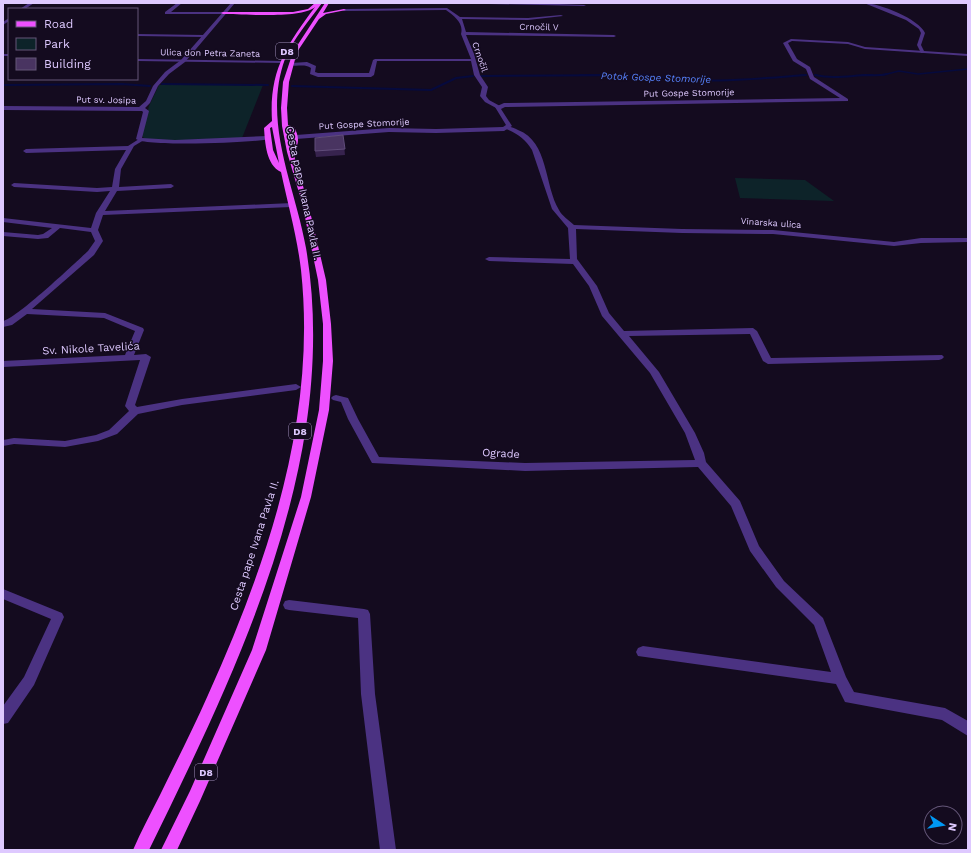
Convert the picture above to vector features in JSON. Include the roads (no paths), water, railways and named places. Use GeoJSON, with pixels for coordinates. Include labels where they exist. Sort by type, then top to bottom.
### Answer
{"type":"FeatureCollection","features":[{"type":"Feature","properties":{"kind":"main road"},"geometry":{"type":"LineString","coordinates":[[223,14],[293,13],[310,10],[317,3]]}},
{"type":"Feature","properties":{"kind":"main road","name":"Cesta pape Ivana Pavla II."},"geometry":{"type":"LineString","coordinates":[[141,850],[218,687],[251,605],[274,538],[292,474],[307,387],[309,328],[307,285],[302,246],[274,122],[275,96],[287,63],[291,45],[320,3]]}},
{"type":"Feature","properties":{"kind":"main road","name":"Cesta pape Ivana Pavla II."},"geometry":{"type":"LineString","coordinates":[[170,850],[259,650],[306,498],[324,410],[328,361],[327,324],[322,280],[305,203],[290,152],[285,126],[287,63],[327,3]]}},
{"type":"Feature","properties":{"kind":"main road"},"geometry":{"type":"LineString","coordinates":[[332,3],[330,6],[344,10]]}},
{"type":"Feature","properties":{"kind":"main road"},"geometry":{"type":"LineString","coordinates":[[316,20],[322,18],[325,14],[344,10]]}},
{"type":"Feature","properties":{"kind":"main road"},"geometry":{"type":"LineString","coordinates":[[293,13],[302,15],[305,23]]}},
{"type":"Feature","properties":{"kind":"main road"},"geometry":{"type":"LineString","coordinates":[[274,122],[268,128],[268,138],[275,163],[277,167],[284,171]]}},
{"type":"Feature","properties":{"kind":"main road"},"geometry":{"type":"LineString","coordinates":[[285,126],[292,128],[296,137],[295,145],[290,152]]}},
{"type":"Feature","properties":{"kind":"street"},"geometry":{"type":"LineString","coordinates":[[180,3],[167,13],[223,14]]}},
{"type":"Feature","properties":{"kind":"street"},"geometry":{"type":"LineString","coordinates":[[140,109],[148,102],[156,86],[167,73],[183,61],[233,3]]}},
{"type":"Feature","properties":{"kind":"street"},"geometry":{"type":"LineString","coordinates":[[866,3],[914,22],[922,28],[923,33],[919,45],[923,52]]}},
{"type":"Feature","properties":{"kind":"street"},"geometry":{"type":"LineString","coordinates":[[872,3],[881,3]]}},
{"type":"Feature","properties":{"kind":"street"},"geometry":{"type":"LineString","coordinates":[[344,10],[447,6],[584,5]]}},
{"type":"Feature","properties":{"kind":"street"},"geometry":{"type":"LineString","coordinates":[[447,6],[457,10]]}},
{"type":"Feature","properties":{"kind":"street"},"geometry":{"type":"LineString","coordinates":[[447,6],[459,18],[528,19],[562,16]]}},
{"type":"Feature","properties":{"kind":"street","name":"Crnočil"},"geometry":{"type":"LineString","coordinates":[[459,18],[464,30],[463,33],[474,60],[477,75],[485,87],[483,96],[486,100],[498,107]]}},
{"type":"Feature","properties":{"kind":"street","name":"Crnočil V"},"geometry":{"type":"LineString","coordinates":[[463,33],[614,36]]}},
{"type":"Feature","properties":{"kind":"street"},"geometry":{"type":"LineString","coordinates":[[138,35],[204,36]]}},
{"type":"Feature","properties":{"kind":"street","name":"Put Gospe Stomorije"},"geometry":{"type":"LineString","coordinates":[[498,107],[514,105],[846,100],[812,78],[808,68],[795,60],[786,41],[797,40],[838,42],[865,48],[968,55]]}},
{"type":"Feature","properties":{"kind":"street","name":"Ulica don Petra Zaneta"},"geometry":{"type":"LineString","coordinates":[[138,60],[307,63],[314,67],[312,73],[318,75],[371,75],[375,60],[474,60]]}},
{"type":"Feature","properties":{"kind":"street"},"geometry":{"type":"LineString","coordinates":[[498,107],[498,110],[504,116],[509,126],[508,128],[520,132],[526,136],[539,157],[550,196],[556,210],[572,227],[573,259],[593,286],[605,314],[654,372],[690,433],[699,453],[701,463],[736,504],[754,548],[780,584],[819,622],[840,679],[850,698],[945,714],[968,730]]}},
{"type":"Feature","properties":{"kind":"street","name":"Put sv. Josipa"},"geometry":{"type":"LineString","coordinates":[[3,108],[140,109],[146,111],[139,137],[141,140]]}},
{"type":"Feature","properties":{"kind":"street","name":"Put Gospe Stomorije"},"geometry":{"type":"LineString","coordinates":[[296,137],[389,130],[499,130],[508,128]]}},
{"type":"Feature","properties":{"kind":"street"},"geometry":{"type":"LineString","coordinates":[[3,324],[8,323],[25,311],[91,253],[99,242],[94,230],[100,213],[115,189],[118,168],[130,148],[137,141],[175,142],[268,138]]}},
{"type":"Feature","properties":{"kind":"street"},"geometry":{"type":"LineString","coordinates":[[26,151],[130,148]]}},
{"type":"Feature","properties":{"kind":"street"},"geometry":{"type":"LineString","coordinates":[[14,185],[97,190],[171,186]]}},
{"type":"Feature","properties":{"kind":"street"},"geometry":{"type":"LineString","coordinates":[[100,213],[292,205]]}},
{"type":"Feature","properties":{"kind":"street"},"geometry":{"type":"LineString","coordinates":[[3,220],[94,230]]}},
{"type":"Feature","properties":{"kind":"street"},"geometry":{"type":"LineString","coordinates":[[3,234],[38,237],[45,236],[59,226]]}},
{"type":"Feature","properties":{"kind":"street","name":"Vinarska ulica"},"geometry":{"type":"LineString","coordinates":[[572,227],[682,231],[773,232],[894,244],[922,240],[968,240]]}},
{"type":"Feature","properties":{"kind":"street"},"geometry":{"type":"LineString","coordinates":[[489,259],[575,262]]}},
{"type":"Feature","properties":{"kind":"street"},"geometry":{"type":"LineString","coordinates":[[25,311],[106,316],[140,330],[128,358]]}},
{"type":"Feature","properties":{"kind":"street"},"geometry":{"type":"LineString","coordinates":[[622,334],[753,331],[768,361],[939,356]]}},
{"type":"Feature","properties":{"kind":"street","name":"Sv. Nikole Tavelića"},"geometry":{"type":"LineString","coordinates":[[3,364],[146,357],[130,406],[136,411]]}},
{"type":"Feature","properties":{"kind":"street"},"geometry":{"type":"LineString","coordinates":[[3,443],[14,441],[65,444],[98,438],[113,432],[136,411],[182,402],[296,387]]}},
{"type":"Feature","properties":{"kind":"street","name":"Ograde"},"geometry":{"type":"LineString","coordinates":[[336,398],[345,400],[353,420],[376,460],[525,466],[701,463]]}},
{"type":"Feature","properties":{"kind":"street"},"geometry":{"type":"LineString","coordinates":[[3,594],[58,618],[29,681],[3,718]]}},
{"type":"Feature","properties":{"kind":"street"},"geometry":{"type":"LineString","coordinates":[[289,605],[364,614],[368,694],[388,850]]}},
{"type":"Feature","properties":{"kind":"street"},"geometry":{"type":"LineString","coordinates":[[643,652],[840,679]]}},
{"type":"Feature","properties":{"kind":"waterway","name":"Potok Gospe Stomorije"},"geometry":{"type":"LineString","coordinates":[[887,74],[899,71],[918,74],[968,69]]}},
{"type":"Feature","properties":{"kind":"waterway","name":"Potok Gospe Stomorije"},"geometry":{"type":"LineString","coordinates":[[865,75],[887,74]]}},
{"type":"Feature","properties":{"kind":"waterway","name":"Potok Gospe Stomorije"},"geometry":{"type":"LineString","coordinates":[[883,75],[887,74]]}},
{"type":"Feature","properties":{"kind":"waterway","name":"Potok Gospe Stomorije"},"geometry":{"type":"LineString","coordinates":[[580,75],[648,75]]}},
{"type":"Feature","properties":{"kind":"waterway","name":"Potok Gospe Stomorije"},"geometry":{"type":"LineString","coordinates":[[481,76],[648,75]]}},
{"type":"Feature","properties":{"kind":"waterway","name":"Potok Gospe Stomorije"},"geometry":{"type":"LineString","coordinates":[[648,75],[687,80],[727,80],[806,75],[801,75]]}},
{"type":"Feature","properties":{"kind":"waterway","name":"Potok Gospe Stomorije"},"geometry":{"type":"LineString","coordinates":[[817,75],[815,75],[834,77],[865,75]]}},
{"type":"Feature","properties":{"kind":"waterway","name":"Potok Gospe Stomorije"},"geometry":{"type":"LineString","coordinates":[[292,86],[431,90],[456,78],[473,76]]}},
{"type":"Feature","properties":{"kind":"waterway","name":"Potok Gospe Stomorije"},"geometry":{"type":"LineString","coordinates":[[3,85],[122,84],[150,86]]}},
{"type":"Feature","properties":{"kind":"waterway","name":"Potok Gospe Stomorije"},"geometry":{"type":"LineString","coordinates":[[162,84],[268,85]]}}]}
